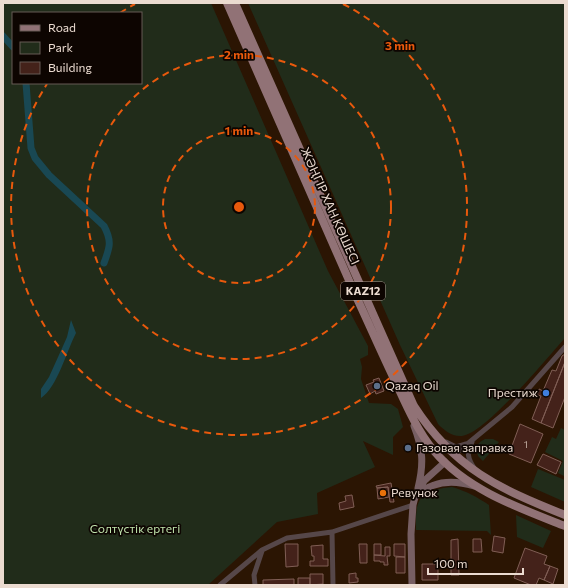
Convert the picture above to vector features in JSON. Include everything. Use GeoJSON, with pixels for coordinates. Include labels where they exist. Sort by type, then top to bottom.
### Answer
{"type":"FeatureCollection","features":[{"type":"Feature","properties":{"kind":"main road","name":"ЖӘҢГІР ХАН КӨШЕСІ"},"geometry":{"type":"LineString","coordinates":[[227,3],[410,416],[434,451],[466,479],[502,501],[565,526]]}},
{"type":"Feature","properties":{"kind":"main road","name":"ЖӘҢГІР ХАН КӨШЕСІ"},"geometry":{"type":"LineString","coordinates":[[235,3],[414,406],[434,435],[454,455],[484,478],[512,493],[565,515]]}},
{"type":"Feature","properties":{"kind":"main road"},"geometry":{"type":"LineString","coordinates":[[410,416],[419,437],[422,462],[413,505],[411,534],[412,585]]}},
{"type":"Feature","properties":{"kind":"main road"},"geometry":{"type":"LineString","coordinates":[[415,498],[424,481],[454,455]]}},
{"type":"Feature","properties":{"kind":"main road"},"geometry":{"type":"LineString","coordinates":[[415,498],[426,489],[439,483],[462,483],[480,488]]}},
{"type":"Feature","properties":{"kind":"main road"},"geometry":{"type":"LineString","coordinates":[[548,519],[552,509]]}},
{"type":"Feature","properties":{"kind":"street"},"geometry":{"type":"LineString","coordinates":[[454,455],[512,407],[565,347]]}},
{"type":"Feature","properties":{"kind":"street"},"geometry":{"type":"LineString","coordinates":[[434,435],[456,447],[463,446],[474,440]]}},
{"type":"Feature","properties":{"kind":"street"},"geometry":{"type":"LineString","coordinates":[[474,440],[470,446],[468,454],[470,461],[484,478]]}},
{"type":"Feature","properties":{"kind":"street"},"geometry":{"type":"LineString","coordinates":[[220,585],[262,550],[287,538],[332,532],[413,505]]}},
{"type":"Feature","properties":{"kind":"street"},"geometry":{"type":"LineString","coordinates":[[332,532],[333,585]]}},
{"type":"Feature","properties":{"kind":"street"},"geometry":{"type":"LineString","coordinates":[[255,585],[254,575],[262,550]]}},
{"type":"Feature","properties":{"kind":"green space","name":"Солтүстік ертегі"},"geometry":{"type":"Polygon","coordinates":[[[3,3],[211,3],[328,271],[368,346],[368,355],[360,359],[362,367],[361,379],[369,403],[391,404],[398,409],[403,427],[393,437],[393,455],[363,441],[375,467],[317,493],[318,514],[277,522],[208,585],[3,585],[3,3]]]}},
{"type":"Feature","properties":{"kind":"green space"},"geometry":{"type":"Polygon","coordinates":[[[248,3],[565,3],[565,338],[515,394],[485,423],[472,432],[458,436],[446,431],[438,424],[400,345],[248,3]]]}},
{"type":"Feature","properties":{"kind":"green space"},"geometry":{"type":"Polygon","coordinates":[[[561,428],[565,430],[564,476],[558,473],[563,461],[545,452],[552,437],[556,439],[561,428]]]}},
{"type":"Feature","properties":{"kind":"green space"},"geometry":{"type":"Polygon","coordinates":[[[485,439],[493,439],[499,442],[483,461],[478,456],[476,447],[485,439]]]}},
{"type":"Feature","properties":{"kind":"green space"},"geometry":{"type":"Polygon","coordinates":[[[538,469],[565,480],[565,502],[531,487],[538,469]]]}},
{"type":"Feature","properties":{"kind":"green space"},"geometry":{"type":"Polygon","coordinates":[[[452,487],[471,494],[489,505],[491,535],[487,531],[416,530],[418,504],[421,498],[432,491],[452,487]]]}},
{"type":"Feature","properties":{"kind":"green space"},"geometry":{"type":"Polygon","coordinates":[[[516,515],[551,531],[543,548],[517,537],[516,515]]]}},
{"type":"Feature","properties":{"kind":"water"},"geometry":{"type":"Polygon","coordinates":[[[71,320],[76,333],[57,378],[47,393],[41,398],[41,389],[49,377],[67,337],[71,320]]]}},
{"type":"Feature","properties":{"kind":"building"},"geometry":{"type":"Polygon","coordinates":[[[565,354],[565,362],[541,423],[532,419],[541,396],[537,395],[539,389],[543,391],[552,370],[556,371],[562,356],[565,354]]]}},
{"type":"Feature","properties":{"kind":"building"},"geometry":{"type":"Polygon","coordinates":[[[565,362],[565,397],[553,428],[541,423],[565,362]]]}},
{"type":"Feature","properties":{"kind":"building"},"geometry":{"type":"Polygon","coordinates":[[[379,378],[384,391],[376,394],[375,391],[370,394],[366,385],[379,378]]]}},
{"type":"Feature","properties":{"kind":"building"},"geometry":{"type":"Polygon","coordinates":[[[520,424],[543,434],[531,463],[509,454],[520,424]]]}},
{"type":"Feature","properties":{"kind":"building"},"geometry":{"type":"Polygon","coordinates":[[[543,454],[561,462],[556,474],[537,465],[543,454]]]}},
{"type":"Feature","properties":{"kind":"building"},"geometry":{"type":"Polygon","coordinates":[[[391,483],[394,502],[390,502],[388,487],[377,488],[376,486],[391,483]]]}},
{"type":"Feature","properties":{"kind":"building"},"geometry":{"type":"Polygon","coordinates":[[[388,487],[389,497],[378,499],[377,488],[388,487]]]}},
{"type":"Feature","properties":{"kind":"building"},"geometry":{"type":"Polygon","coordinates":[[[352,495],[354,507],[340,510],[339,503],[346,501],[345,496],[352,495]]]}},
{"type":"Feature","properties":{"kind":"building"},"geometry":{"type":"Polygon","coordinates":[[[494,536],[505,538],[503,553],[492,551],[494,536]]]}},
{"type":"Feature","properties":{"kind":"building"},"geometry":{"type":"Polygon","coordinates":[[[458,539],[459,575],[451,575],[451,540],[458,539]]]}},
{"type":"Feature","properties":{"kind":"building"},"geometry":{"type":"Polygon","coordinates":[[[473,539],[481,539],[482,552],[473,552],[473,539]]]}},
{"type":"Feature","properties":{"kind":"building"},"geometry":{"type":"Polygon","coordinates":[[[285,544],[298,544],[298,566],[286,567],[285,544]]]}},
{"type":"Feature","properties":{"kind":"building"},"geometry":{"type":"Polygon","coordinates":[[[359,544],[367,544],[367,563],[360,563],[359,544]]]}},
{"type":"Feature","properties":{"kind":"building"},"geometry":{"type":"Polygon","coordinates":[[[374,544],[381,544],[381,555],[374,555],[374,544]]]}},
{"type":"Feature","properties":{"kind":"building"},"geometry":{"type":"Polygon","coordinates":[[[394,544],[405,544],[405,557],[394,556],[394,544]]]}},
{"type":"Feature","properties":{"kind":"building"},"geometry":{"type":"Polygon","coordinates":[[[323,545],[323,559],[328,559],[328,566],[310,566],[310,561],[314,561],[311,546],[323,545]]]}},
{"type":"Feature","properties":{"kind":"building"},"geometry":{"type":"Polygon","coordinates":[[[385,547],[390,547],[390,556],[387,556],[388,565],[384,565],[384,562],[374,561],[374,555],[385,556],[385,547]]]}},
{"type":"Feature","properties":{"kind":"building"},"geometry":{"type":"Polygon","coordinates":[[[525,548],[547,556],[544,564],[550,566],[544,580],[539,578],[536,585],[531,585],[514,578],[525,548]]]}},
{"type":"Feature","properties":{"kind":"building"},"geometry":{"type":"Polygon","coordinates":[[[396,557],[405,557],[405,573],[396,573],[396,557]]]}},
{"type":"Feature","properties":{"kind":"building"},"geometry":{"type":"Polygon","coordinates":[[[422,564],[438,564],[438,580],[422,580],[422,564]]]}},
{"type":"Feature","properties":{"kind":"building"},"geometry":{"type":"Polygon","coordinates":[[[550,566],[558,569],[553,584],[544,580],[550,566]]]}},
{"type":"Feature","properties":{"kind":"building"},"geometry":{"type":"Polygon","coordinates":[[[356,573],[358,582],[349,583],[349,574],[356,573]]]}},
{"type":"Feature","properties":{"kind":"building"},"geometry":{"type":"Polygon","coordinates":[[[310,574],[323,574],[323,584],[310,585],[310,574]]]}},
{"type":"Feature","properties":{"kind":"building"},"geometry":{"type":"Polygon","coordinates":[[[298,578],[310,578],[310,585],[298,585],[298,578]]]}},
{"type":"Feature","properties":{"kind":"building"},"geometry":{"type":"Polygon","coordinates":[[[294,579],[294,585],[263,585],[263,580],[294,579]]]}},
{"type":"Feature","properties":{"kind":"waterway"},"geometry":{"type":"LineString","coordinates":[[3,36],[12,46]]}},
{"type":"Feature","properties":{"kind":"waterway"},"geometry":{"type":"LineString","coordinates":[[26,84],[31,148],[35,158],[49,175],[104,226],[109,240],[108,253],[104,263]]}},
{"type":"Feature","properties":{"kind":"place","name":"Qazaq Oil"},"geometry":{"type":"Point","coordinates":[377,386]}},
{"type":"Feature","properties":{"kind":"place","name":"Престиж"},"geometry":{"type":"Point","coordinates":[546,393]}},
{"type":"Feature","properties":{"kind":"place","name":"Газовая заправка"},"geometry":{"type":"Point","coordinates":[408,448]}},
{"type":"Feature","properties":{"kind":"place","name":"Ревунок"},"geometry":{"type":"Point","coordinates":[383,493]}}]}
